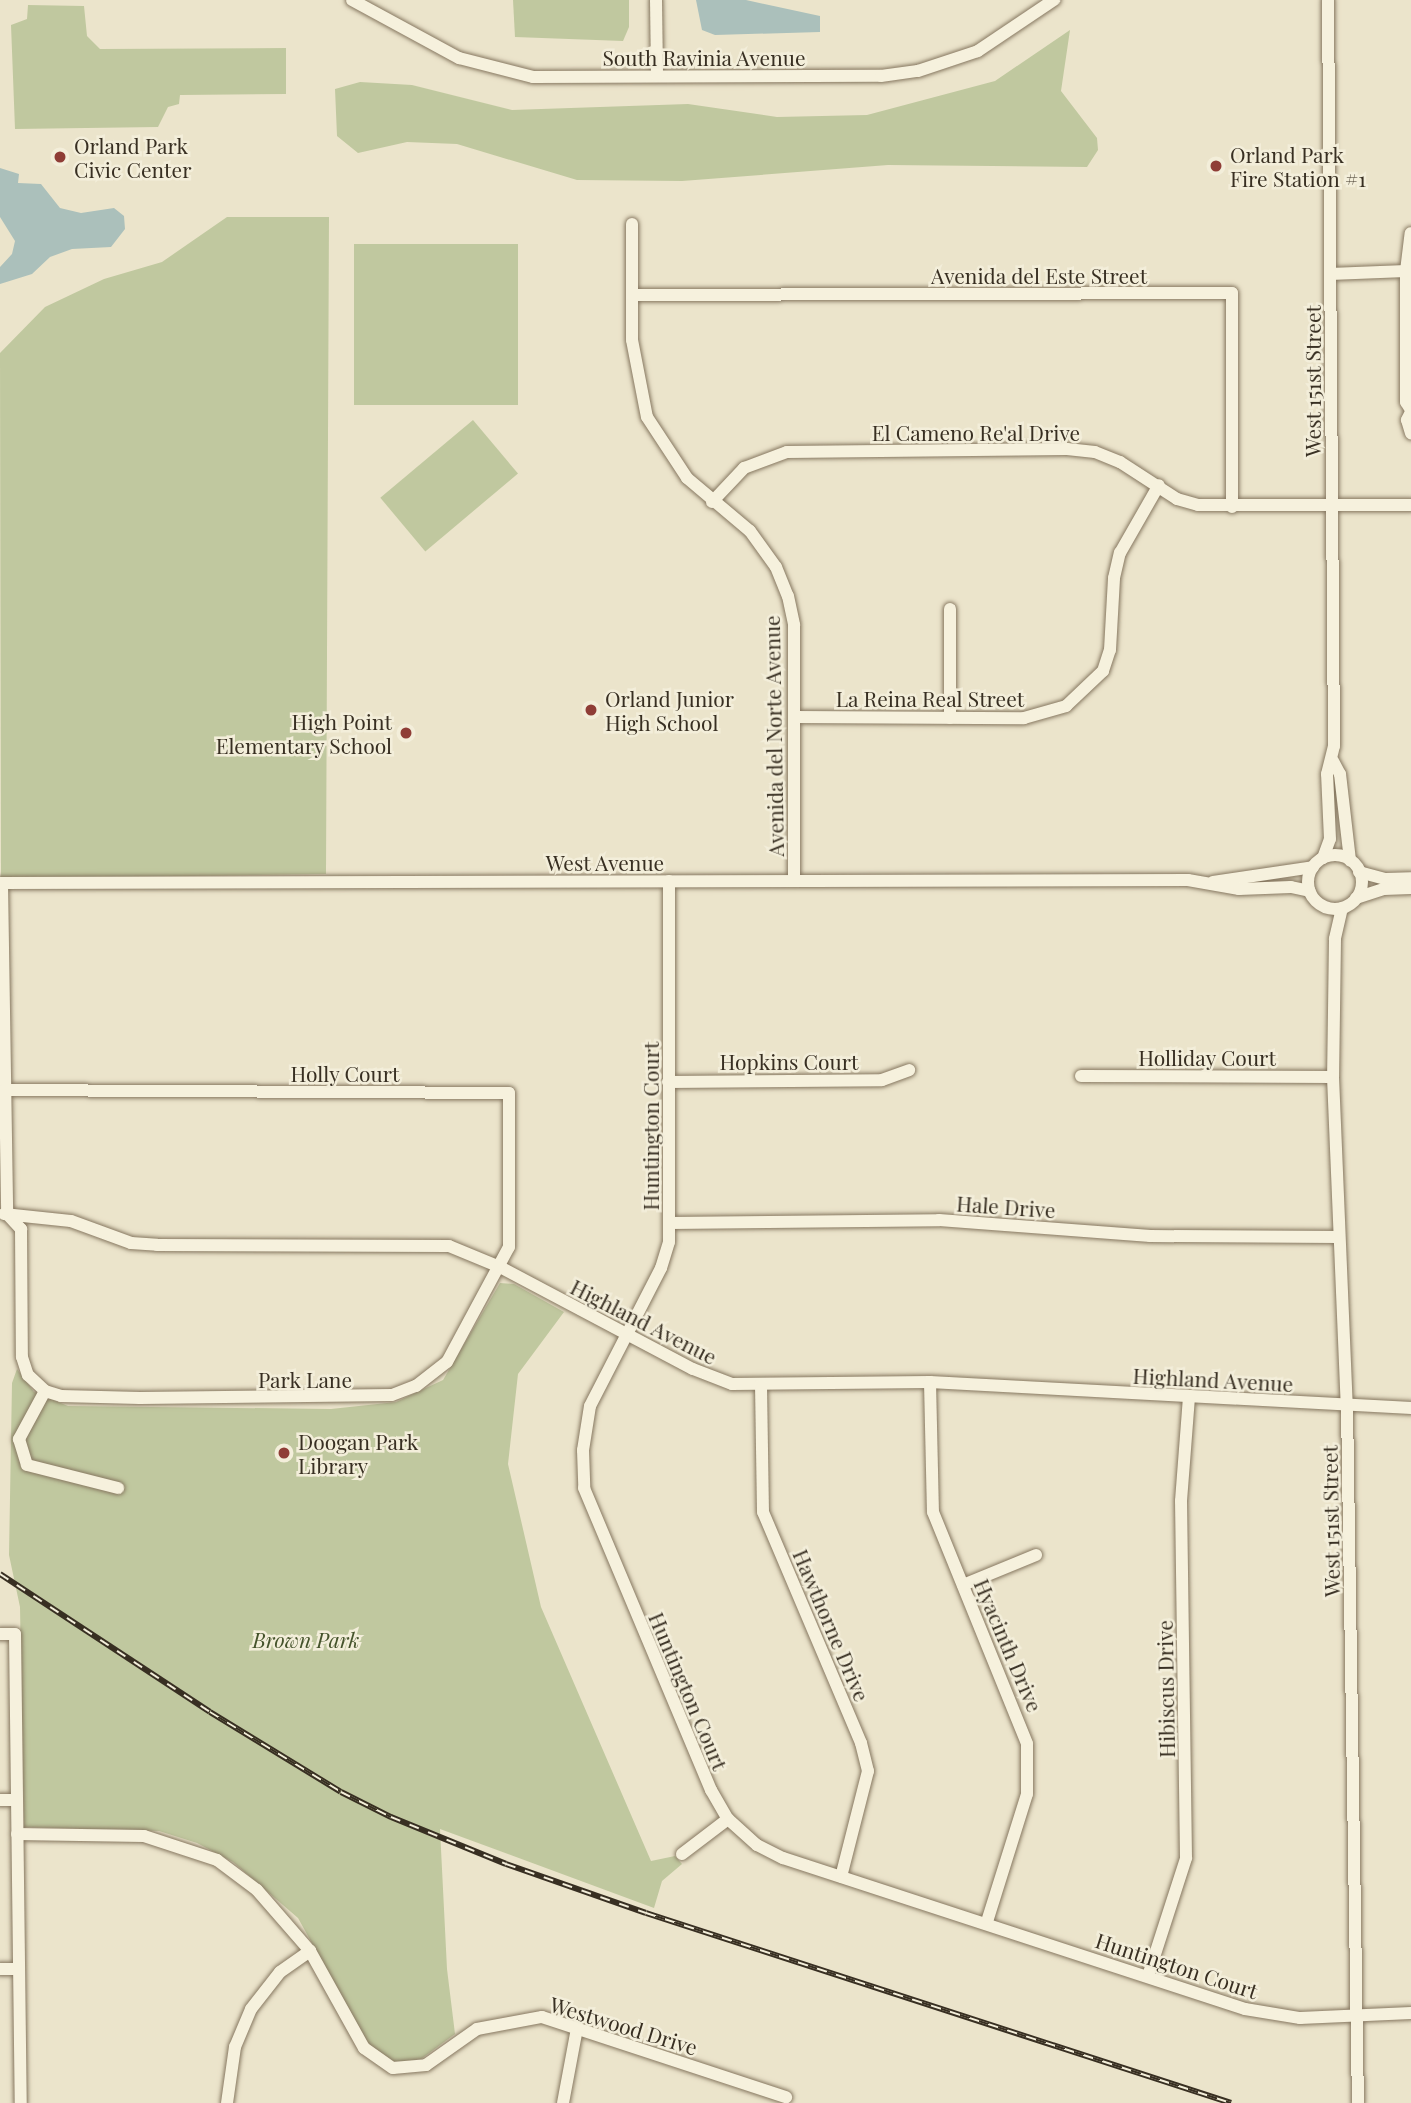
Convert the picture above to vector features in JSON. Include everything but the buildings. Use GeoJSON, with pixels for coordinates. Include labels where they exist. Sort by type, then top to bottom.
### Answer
{"type":"FeatureCollection","features":[{"type":"Feature","properties":{"kind":"street","name":"South Ravinia Avenue"},"geometry":{"type":"LineString","coordinates":[[352,0],[459,58],[494,70],[533,77],[881,76],[918,71],[978,51],[1054,0]]}},
{"type":"Feature","properties":{"kind":"street"},"geometry":{"type":"LineString","coordinates":[[656,0],[657,76]]}},
{"type":"Feature","properties":{"kind":"street","name":"West 151st Street"},"geometry":{"type":"LineString","coordinates":[[1323,858],[1330,839],[1327,774],[1333,761],[1328,0]]}},
{"type":"Feature","properties":{"kind":"street","name":"Avenida del Norte Avenue"},"geometry":{"type":"LineString","coordinates":[[632,224],[632,340],[647,417],[687,478],[712,502],[750,531],[776,567],[788,596],[794,625],[794,881]]}},
{"type":"Feature","properties":{"kind":"street"},"geometry":{"type":"LineString","coordinates":[[1411,233],[1406,271],[1406,402],[1411,411],[1407,420],[1411,433]]}},
{"type":"Feature","properties":{"kind":"street"},"geometry":{"type":"LineString","coordinates":[[1330,274],[1406,271]]}},
{"type":"Feature","properties":{"kind":"street","name":"Avenida del Este Street"},"geometry":{"type":"LineString","coordinates":[[632,295],[1232,293],[1232,507]]}},
{"type":"Feature","properties":{"kind":"street","name":"El Cameno Re'al Drive"},"geometry":{"type":"LineString","coordinates":[[712,502],[744,468],[787,452],[1067,449],[1095,452],[1159,485],[1177,499],[1198,505],[1411,505]]}},
{"type":"Feature","properties":{"kind":"street","name":"La Reina Real Street"},"geometry":{"type":"LineString","coordinates":[[795,717],[1036,716],[1066,706],[1084,692],[1103,671],[1110,650],[1114,578],[1121,553],[1159,485]]}},
{"type":"Feature","properties":{"kind":"street"},"geometry":{"type":"LineString","coordinates":[[950,609],[950,718]]}},
{"type":"Feature","properties":{"kind":"street","name":"West 151st Street"},"geometry":{"type":"LineString","coordinates":[[1333,761],[1340,774],[1350,860]]}},
{"type":"Feature","properties":{"kind":"street"},"geometry":{"type":"LineString","coordinates":[[1411,878],[1385,879],[1360,872],[1350,860],[1337,855],[1323,858],[1312,867],[1310,891],[1322,905],[1342,908],[1356,898],[1384,889],[1411,888]]}},
{"type":"Feature","properties":{"kind":"street","name":"West Avenue"},"geometry":{"type":"LineString","coordinates":[[1209,883],[1312,867]]}},
{"type":"Feature","properties":{"kind":"street"},"geometry":{"type":"LineString","coordinates":[[1356,898],[1360,872]]}},
{"type":"Feature","properties":{"kind":"street","name":"West Avenue"},"geometry":{"type":"LineString","coordinates":[[1,883],[1188,880],[1239,889],[1291,887],[1310,891]]}},
{"type":"Feature","properties":{"kind":"street","name":"Huntington Court"},"geometry":{"type":"LineString","coordinates":[[669,881],[670,1223],[667,1255],[590,1406],[583,1450],[584,1488],[711,1790],[728,1819],[766,1849],[841,1877],[1265,2013],[1357,2018],[1411,2013]]}},
{"type":"Feature","properties":{"kind":"street"},"geometry":{"type":"LineString","coordinates":[[1,883],[5,1090],[3,1214],[21,1229],[22,1357],[28,1375],[45,1391],[19,1439],[27,1465],[118,1488]]}},
{"type":"Feature","properties":{"kind":"street","name":"West 151st Street"},"geometry":{"type":"LineString","coordinates":[[1322,905],[1335,939]]}},
{"type":"Feature","properties":{"kind":"street","name":"West 151st Street"},"geometry":{"type":"LineString","coordinates":[[1342,908],[1335,939],[1333,1077],[1347,1406],[1358,2103]]}},
{"type":"Feature","properties":{"kind":"street","name":"Hopkins Court"},"geometry":{"type":"LineString","coordinates":[[668,1082],[882,1080],[909,1070]]}},
{"type":"Feature","properties":{"kind":"street","name":"Holliday Court"},"geometry":{"type":"LineString","coordinates":[[1081,1076],[1333,1077]]}},
{"type":"Feature","properties":{"kind":"street","name":"Holly Court"},"geometry":{"type":"LineString","coordinates":[[5,1090],[509,1093],[509,1247],[500,1267]]}},
{"type":"Feature","properties":{"kind":"street","name":"Highland Avenue"},"geometry":{"type":"LineString","coordinates":[[3,1214],[71,1222],[131,1243],[449,1246],[500,1267],[713,1378],[761,1385],[930,1382],[1411,1408]]}},
{"type":"Feature","properties":{"kind":"street","name":"Hale Drive"},"geometry":{"type":"LineString","coordinates":[[670,1223],[939,1220],[1150,1236],[1339,1237]]}},
{"type":"Feature","properties":{"kind":"street","name":"Park Lane"},"geometry":{"type":"LineString","coordinates":[[45,1391],[61,1396],[140,1398],[392,1395],[416,1386],[447,1362],[500,1267]]}},
{"type":"Feature","properties":{"kind":"street","name":"Hyacinth Drive"},"geometry":{"type":"LineString","coordinates":[[930,1382],[933,1512],[1021,1720],[1029,1762],[1024,1804],[987,1922]]}},
{"type":"Feature","properties":{"kind":"street","name":"Hawthorne Drive"},"geometry":{"type":"LineString","coordinates":[[761,1385],[763,1512],[861,1743],[868,1772],[841,1877]]}},
{"type":"Feature","properties":{"kind":"street","name":"Hibiscus Drive"},"geometry":{"type":"LineString","coordinates":[[1148,1976],[1186,1858],[1181,1501],[1189,1396]]}},
{"type":"Feature","properties":{"kind":"street"},"geometry":{"type":"LineString","coordinates":[[963,1585],[1036,1555]]}},
{"type":"Feature","properties":{"kind":"street"},"geometry":{"type":"LineString","coordinates":[[0,1634],[15,1634],[21,2103]]}},
{"type":"Feature","properties":{"kind":"street"},"geometry":{"type":"LineString","coordinates":[[0,1800],[17,1800]]}},
{"type":"Feature","properties":{"kind":"street"},"geometry":{"type":"LineString","coordinates":[[682,1854],[728,1819]]}},
{"type":"Feature","properties":{"kind":"street","name":"Westwood Drive"},"geometry":{"type":"LineString","coordinates":[[18,1834],[144,1836],[217,1860],[257,1889],[310,1951],[364,2048],[393,2067],[426,2065],[477,2029],[542,2017],[786,2097]]}},
{"type":"Feature","properties":{"kind":"street"},"geometry":{"type":"LineString","coordinates":[[227,2103],[235,2047],[251,2009],[280,1972],[310,1951]]}},
{"type":"Feature","properties":{"kind":"street"},"geometry":{"type":"LineString","coordinates":[[0,1969],[19,1969]]}},
{"type":"Feature","properties":{"kind":"street"},"geometry":{"type":"LineString","coordinates":[[563,2103],[577,2028]]}},
{"type":"Feature","properties":{"kind":"green space"},"geometry":{"type":"Polygon","coordinates":[[[513,0],[629,0],[629,27],[623,41],[515,37],[513,0]]]}},
{"type":"Feature","properties":{"kind":"green space"},"geometry":{"type":"Polygon","coordinates":[[[28,5],[84,6],[87,36],[100,49],[286,48],[286,94],[180,95],[179,104],[168,107],[158,127],[15,129],[11,25],[27,19],[28,5]]]}},
{"type":"Feature","properties":{"kind":"green space"},"geometry":{"type":"Polygon","coordinates":[[[1070,30],[1061,91],[1097,138],[1098,150],[1087,167],[888,165],[682,181],[577,180],[457,144],[407,142],[358,153],[337,136],[335,89],[360,82],[412,85],[512,110],[688,104],[777,117],[867,115],[995,81],[1070,30]]]}},
{"type":"Feature","properties":{"kind":"green space"},"geometry":{"type":"Polygon","coordinates":[[[227,217],[329,217],[326,874],[1,879],[0,353],[45,307],[104,279],[162,262],[227,217]]]}},
{"type":"Feature","properties":{"kind":"green space"},"geometry":{"type":"Polygon","coordinates":[[[354,244],[518,244],[518,405],[354,405],[354,244]]]}},
{"type":"Feature","properties":{"kind":"green space"},"geometry":{"type":"Polygon","coordinates":[[[473,420],[518,474],[425,551],[380,498],[473,420]]]}},
{"type":"Feature","properties":{"kind":"green space","name":"Brown Park"},"geometry":{"type":"Polygon","coordinates":[[[500,1283],[514,1284],[564,1312],[518,1374],[508,1464],[541,1607],[651,1861],[675,1856],[682,1864],[662,1881],[654,1908],[440,1829],[447,1969],[455,2034],[421,2059],[393,2061],[368,2044],[298,1918],[233,1862],[197,1843],[159,1831],[24,1827],[20,1607],[9,1555],[12,1383],[17,1369],[34,1392],[68,1406],[331,1409],[396,1402],[443,1380],[500,1283]]]}},
{"type":"Feature","properties":{"kind":"water"},"geometry":{"type":"Polygon","coordinates":[[[696,0],[746,0],[820,16],[820,32],[715,35],[702,30],[696,0]]]}},
{"type":"Feature","properties":{"kind":"water"},"geometry":{"type":"Polygon","coordinates":[[[0,168],[19,174],[18,183],[41,184],[60,208],[81,213],[114,208],[124,216],[125,229],[111,247],[72,249],[50,257],[32,274],[0,284],[0,267],[12,254],[15,241],[0,217],[0,168]]]}},
{"type":"Feature","properties":{"kind":"railway"},"geometry":{"type":"LineString","coordinates":[[0,1574],[210,1712],[341,1792],[391,1817],[506,1864],[646,1913],[1231,2103]]}},
{"type":"Feature","properties":{"kind":"place","name":"Orland Park Civic Center"},"geometry":{"type":"Point","coordinates":[60,157]}},
{"type":"Feature","properties":{"kind":"place","name":"Orland Park Fire Station #1"},"geometry":{"type":"Point","coordinates":[1216,166]}},
{"type":"Feature","properties":{"kind":"place","name":"Orland Junior High School"},"geometry":{"type":"Point","coordinates":[591,710]}},
{"type":"Feature","properties":{"kind":"place","name":"High Point Elementary School"},"geometry":{"type":"Point","coordinates":[406,733]}},
{"type":"Feature","properties":{"kind":"place","name":"Doogan Park Library"},"geometry":{"type":"Point","coordinates":[284,1453]}}]}
